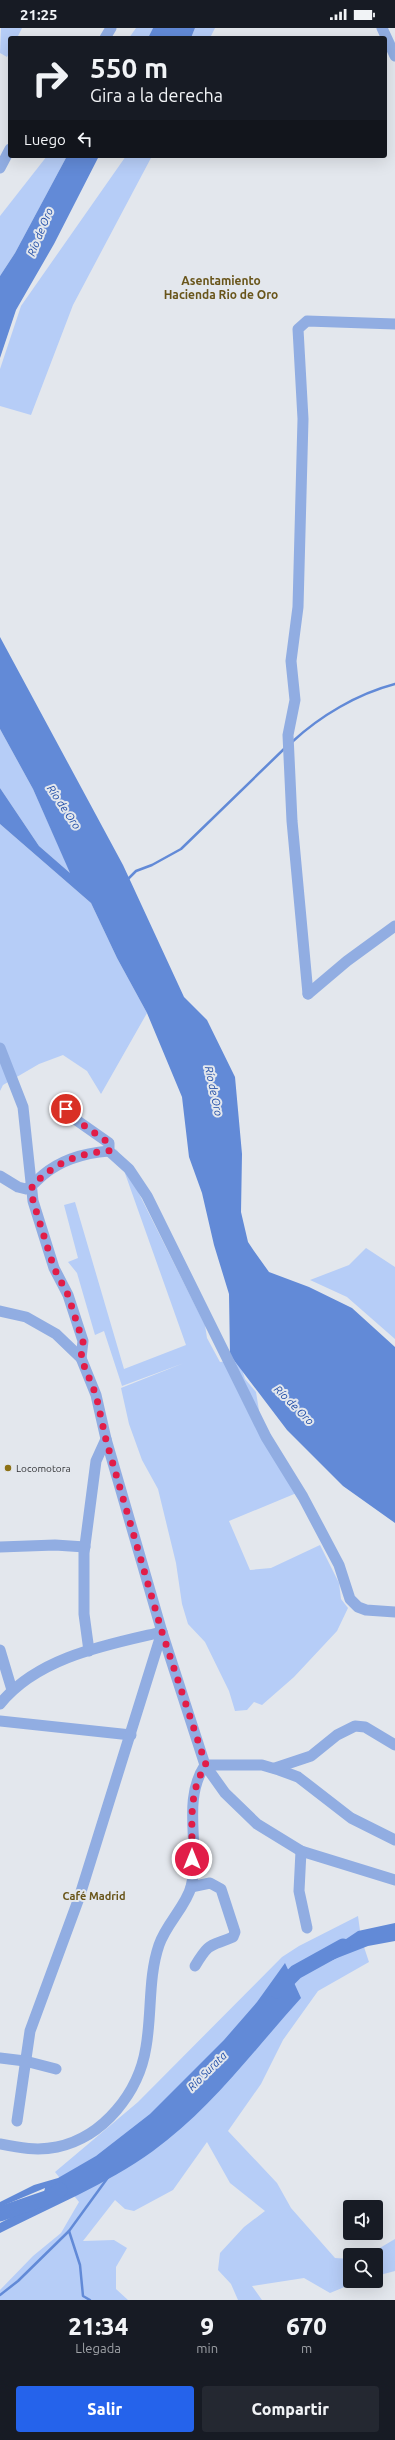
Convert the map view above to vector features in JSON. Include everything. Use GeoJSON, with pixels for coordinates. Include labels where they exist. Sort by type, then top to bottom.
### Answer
{"type":"FeatureCollection","features":[{"type":"Feature","properties":{"kind":"street"},"geometry":{"type":"LineString","coordinates":[[106,36],[112,28]]}},
{"type":"Feature","properties":{"kind":"street"},"geometry":{"type":"LineString","coordinates":[[387,39],[395,56]]}},
{"type":"Feature","properties":{"kind":"street"},"geometry":{"type":"LineString","coordinates":[[0,168],[8,153]]}},
{"type":"Feature","properties":{"kind":"street"},"geometry":{"type":"LineString","coordinates":[[395,324],[307,321],[298,329],[303,419],[298,607],[291,661],[295,700],[288,735],[292,821],[308,994],[347,961],[395,926]]}},
{"type":"Feature","properties":{"kind":"street"},"geometry":{"type":"LineString","coordinates":[[0,1048],[24,1107],[33,1201],[54,1268],[68,1295],[83,1342],[81,1358]]}},
{"type":"Feature","properties":{"kind":"street"},"geometry":{"type":"LineString","coordinates":[[60,1102],[72,1117],[109,1143],[109,1151]]}},
{"type":"Feature","properties":{"kind":"street"},"geometry":{"type":"LineString","coordinates":[[0,1176],[18,1187],[26,1189],[32,1186],[42,1176],[85,1152],[109,1151],[129,1169],[147,1196],[266,1437],[303,1496],[339,1564],[350,1599],[358,1607],[366,1610],[395,1612]]}},
{"type":"Feature","properties":{"kind":"street"},"geometry":{"type":"LineString","coordinates":[[0,1311],[26,1317],[56,1334],[81,1358],[96,1395],[106,1440],[162,1632],[206,1765],[225,1793],[257,1824],[301,1851],[395,1880]]}},
{"type":"Feature","properties":{"kind":"street"},"geometry":{"type":"LineString","coordinates":[[89,1651],[84,1614],[85,1547],[96,1461],[106,1440]]}},
{"type":"Feature","properties":{"kind":"street"},"geometry":{"type":"LineString","coordinates":[[0,1547],[55,1545],[85,1547]]}},
{"type":"Feature","properties":{"kind":"street"},"geometry":{"type":"LineString","coordinates":[[0,1704],[12,1690],[31,1675],[89,1651],[162,1632]]}},
{"type":"Feature","properties":{"kind":"street"},"geometry":{"type":"LineString","coordinates":[[17,2121],[24,2060],[30,2029],[79,1898],[131,1736],[147,1675],[162,1632]]}},
{"type":"Feature","properties":{"kind":"street"},"geometry":{"type":"LineString","coordinates":[[0,1650],[12,1690]]}},
{"type":"Feature","properties":{"kind":"street"},"geometry":{"type":"LineString","coordinates":[[0,1721],[131,1736]]}},
{"type":"Feature","properties":{"kind":"street"},"geometry":{"type":"LineString","coordinates":[[275,1768],[311,1756],[338,1735],[355,1726],[365,1727],[395,1745]]}},
{"type":"Feature","properties":{"kind":"street"},"geometry":{"type":"LineString","coordinates":[[206,1765],[262,1765],[275,1768],[298,1777],[351,1818],[395,1840]]}},
{"type":"Feature","properties":{"kind":"street"},"geometry":{"type":"LineString","coordinates":[[0,2144],[19,2148],[57,2147],[90,2133],[103,2124],[125,2099],[142,2066],[159,1944],[191,1887],[193,1796],[199,1774],[206,1765]]}},
{"type":"Feature","properties":{"kind":"street"},"geometry":{"type":"LineString","coordinates":[[301,1851],[299,1892],[307,1928]]}},
{"type":"Feature","properties":{"kind":"street"},"geometry":{"type":"LineString","coordinates":[[191,1887],[210,1883],[221,1890],[235,1932],[233,1937],[214,1943],[208,1948],[195,1966]]}},
{"type":"Feature","properties":{"kind":"street"},"geometry":{"type":"LineString","coordinates":[[0,2058],[24,2060],[56,2069]]}},
{"type":"Feature","properties":{"kind":"shaded area"},"geometry":{"type":"Polygon","coordinates":[[[1,28],[22,28],[18,36],[8,36],[7,57],[0,53],[1,28]]]}},
{"type":"Feature","properties":{"kind":"shaded area"},"geometry":{"type":"Polygon","coordinates":[[[136,28],[153,28],[149,36],[130,36],[136,28]]]}},
{"type":"Feature","properties":{"kind":"shaded area"},"geometry":{"type":"Polygon","coordinates":[[[195,28],[215,28],[211,36],[192,36],[195,28]]]}},
{"type":"Feature","properties":{"kind":"shaded area"},"geometry":{"type":"Polygon","coordinates":[[[45,158],[66,158],[15,253],[0,276],[0,216],[45,158]]]}},
{"type":"Feature","properties":{"kind":"shaded area"},"geometry":{"type":"Polygon","coordinates":[[[125,158],[151,158],[73,305],[31,415],[0,406],[0,369],[21,306],[125,158]]]}},
{"type":"Feature","properties":{"kind":"shaded area"},"geometry":{"type":"Polygon","coordinates":[[[0,729],[33,789],[71,874],[39,846],[0,788],[0,729]]]}},
{"type":"Feature","properties":{"kind":"shaded area"},"geometry":{"type":"Polygon","coordinates":[[[0,824],[91,903],[117,958],[147,1013],[101,1094],[87,1071],[63,1055],[39,1064],[3,1085],[0,1091],[0,824]]]}},
{"type":"Feature","properties":{"kind":"shaded area"},"geometry":{"type":"Polygon","coordinates":[[[116,1148],[205,1325],[207,1338],[220,1362],[239,1360],[245,1379],[256,1392],[263,1435],[299,1492],[229,1521],[250,1570],[271,1568],[320,1545],[339,1583],[341,1599],[348,1608],[337,1631],[294,1677],[262,1705],[254,1702],[247,1710],[235,1711],[229,1691],[205,1642],[188,1624],[182,1604],[176,1563],[158,1489],[142,1460],[129,1424],[121,1388],[184,1363],[122,1386],[104,1331],[95,1335],[77,1273],[68,1262],[78,1258],[64,1205],[75,1202],[124,1369],[186,1345],[116,1148]]]}},
{"type":"Feature","properties":{"kind":"shaded area"},"geometry":{"type":"Polygon","coordinates":[[[366,1248],[395,1267],[395,1339],[347,1297],[310,1280],[349,1265],[366,1248]]]}},
{"type":"Feature","properties":{"kind":"shaded area"},"geometry":{"type":"Polygon","coordinates":[[[358,1916],[361,1938],[369,1962],[318,1991],[283,2040],[261,2084],[228,2131],[277,2183],[291,2208],[335,2258],[343,2259],[343,2288],[330,2293],[304,2278],[252,2286],[262,2300],[238,2300],[231,2284],[218,2270],[220,2253],[244,2227],[265,2211],[230,2183],[207,2142],[173,2190],[134,2211],[125,2209],[115,2200],[83,2241],[114,2240],[127,2248],[116,2267],[116,2289],[128,2300],[0,2300],[0,2290],[33,2256],[61,2233],[79,2202],[55,2172],[138,2102],[282,1957],[299,1946],[358,1916]]]}},
{"type":"Feature","properties":{"kind":"shaded area"},"geometry":{"type":"Polygon","coordinates":[[[395,2239],[395,2271],[383,2274],[383,2248],[380,2248],[395,2239]]]}},
{"type":"Feature","properties":{"kind":"water"},"geometry":{"type":"Polygon","coordinates":[[[153,28],[195,28],[192,36],[149,36],[153,28]]]}},
{"type":"Feature","properties":{"kind":"water","name":"Río de Oro"},"geometry":{"type":"Polygon","coordinates":[[[66,158],[98,158],[54,244],[16,310],[0,358],[0,276],[15,253],[66,158]]]}},
{"type":"Feature","properties":{"kind":"water","name":"Río de Oro"},"geometry":{"type":"Polygon","coordinates":[[[0,637],[123,865],[184,997],[207,1020],[235,1077],[242,1154],[241,1212],[248,1242],[269,1272],[309,1287],[352,1308],[395,1347],[395,1523],[343,1486],[287,1430],[230,1355],[229,1294],[214,1245],[202,1193],[189,1157],[182,1097],[147,1013],[117,958],[91,903],[0,824],[0,788],[39,846],[70,873],[33,789],[0,729],[0,637]]]}},
{"type":"Feature","properties":{"kind":"water"},"geometry":{"type":"Polygon","coordinates":[[[395,1923],[395,1941],[368,1946],[291,1976],[358,1931],[395,1923]]]}},
{"type":"Feature","properties":{"kind":"water"},"geometry":{"type":"Polygon","coordinates":[[[285,1963],[301,1998],[231,2079],[174,2135],[135,2163],[97,2185],[0,2233],[0,2223],[42,2201],[45,2188],[0,2207],[0,2202],[34,2185],[58,2178],[96,2156],[150,2114],[224,2040],[257,2002],[285,1963]]]}},
{"type":"Feature","properties":{"kind":"waterway"},"geometry":{"type":"LineString","coordinates":[[292,742],[315,723],[340,707],[381,688],[395,684]]}},
{"type":"Feature","properties":{"kind":"waterway"},"geometry":{"type":"LineString","coordinates":[[127,880],[136,871],[152,865],[181,849],[285,748]]}},
{"type":"Feature","properties":{"kind":"waterway","name":"Río Surata"},"geometry":{"type":"LineString","coordinates":[[277,1991],[296,1972],[343,1946]]}},
{"type":"Feature","properties":{"kind":"waterway"},"geometry":{"type":"LineString","coordinates":[[0,2295],[18,2281],[69,2231],[109,2176]]}},
{"type":"Feature","properties":{"kind":"waterway","name":"Río Surata"},"geometry":{"type":"LineString","coordinates":[[0,2214],[52,2196],[60,2190]]}},
{"type":"Feature","properties":{"kind":"waterway"},"geometry":{"type":"LineString","coordinates":[[69,2231],[80,2265],[83,2296],[90,2300]]}},
{"type":"Feature","properties":{"kind":"place","name":"Locomotora"},"geometry":{"type":"Point","coordinates":[8,1468]}},
{"type":"Feature","properties":{"kind":"district","name":"Asentamiento Hacienda Rio de Oro"},"geometry":{"type":"Point","coordinates":[221,287]}},
{"type":"Feature","properties":{"kind":"district","name":"Café Madrid"},"geometry":{"type":"Point","coordinates":[94,1896]}},
{"type":"Feature","properties":{"kind":"route"},"geometry":{"type":"LineString","coordinates":[[66,1109],[72,1117],[109,1143],[109,1151],[85,1152],[57,1165],[42,1176],[32,1186],[33,1201],[54,1268],[68,1295],[83,1342],[81,1358],[96,1395],[106,1440],[162,1632],[187,1703],[206,1765],[199,1774],[193,1796],[192,1859]]}}]}
